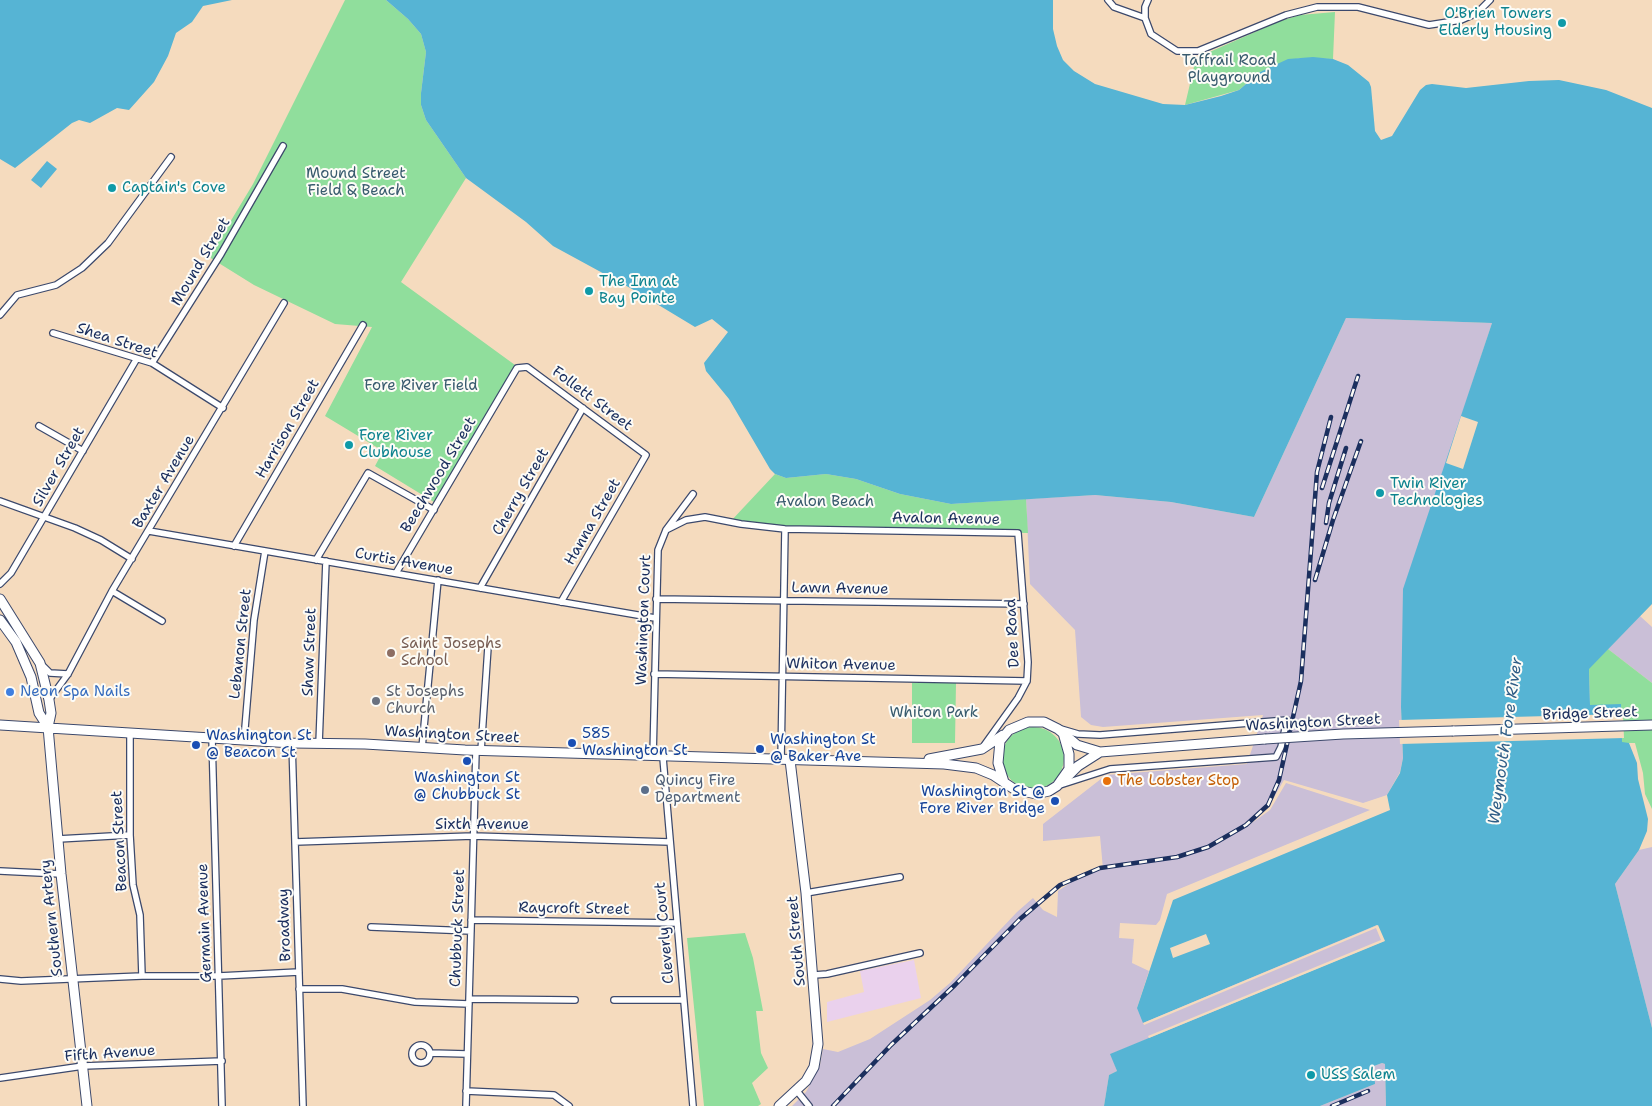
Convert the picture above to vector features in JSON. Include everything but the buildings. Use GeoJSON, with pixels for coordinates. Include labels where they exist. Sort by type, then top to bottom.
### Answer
{"type":"FeatureCollection","features":[{"type":"Feature","properties":{"kind":"main road","name":"Southern Artery"},"geometry":{"type":"LineString","coordinates":[[0,599],[40,663],[49,700],[51,714],[48,727],[61,874],[87,1106]]}},
{"type":"Feature","properties":{"kind":"main road","name":"Southern Artery"},"geometry":{"type":"LineString","coordinates":[[0,620],[16,642],[31,677],[39,713],[48,727]]}},
{"type":"Feature","properties":{"kind":"main road"},"geometry":{"type":"LineString","coordinates":[[1028,722],[1044,722],[1062,733],[1069,762],[1060,784],[1049,791],[1036,794],[1014,790],[1004,782],[997,755],[1004,734],[1017,724],[1028,722]]}},
{"type":"Feature","properties":{"kind":"main road","name":"Washington Street"},"geometry":{"type":"LineString","coordinates":[[0,725],[292,743],[478,751],[663,758],[903,762],[976,768],[1004,782]]}},
{"type":"Feature","properties":{"kind":"main road","name":"Bridge Street"},"geometry":{"type":"LineString","coordinates":[[1528,729],[1652,726]]}},
{"type":"Feature","properties":{"kind":"main road","name":"Washington Street"},"geometry":{"type":"LineString","coordinates":[[1062,733],[1077,745],[1100,752],[1343,734],[1528,729]]}},
{"type":"Feature","properties":{"kind":"main road","name":"Washington Street"},"geometry":{"type":"LineString","coordinates":[[903,762],[958,755],[982,749],[1004,734]]}},
{"type":"Feature","properties":{"kind":"main road","name":"Washington Street"},"geometry":{"type":"LineString","coordinates":[[1060,784],[1078,766],[1100,752]]}},
{"type":"Feature","properties":{"kind":"main road","name":"South Street"},"geometry":{"type":"LineString","coordinates":[[779,1106],[806,1081],[816,1059],[818,1044],[806,893],[786,760]]}},
{"type":"Feature","properties":{"kind":"street"},"geometry":{"type":"LineString","coordinates":[[1108,0],[1114,7],[1146,18]]}},
{"type":"Feature","properties":{"kind":"street"},"geometry":{"type":"LineString","coordinates":[[1148,0],[1145,7],[1151,34],[1177,51],[1198,51],[1316,3],[1358,7],[1429,25],[1461,20],[1477,13],[1490,0]]}},
{"type":"Feature","properties":{"kind":"street","name":"Mound Street"},"geometry":{"type":"LineString","coordinates":[[152,363],[221,254],[283,146]]}},
{"type":"Feature","properties":{"kind":"street"},"geometry":{"type":"LineString","coordinates":[[0,315],[17,295],[56,285],[82,268],[104,247],[171,157]]}},
{"type":"Feature","properties":{"kind":"street","name":"Baxter Avenue"},"geometry":{"type":"LineString","coordinates":[[49,700],[68,674],[112,591],[284,303]]}},
{"type":"Feature","properties":{"kind":"street","name":"Harrison Street"},"geometry":{"type":"LineString","coordinates":[[234,546],[363,325]]}},
{"type":"Feature","properties":{"kind":"street","name":"Shea Street"},"geometry":{"type":"LineString","coordinates":[[53,333],[136,360],[152,363],[222,408]]}},
{"type":"Feature","properties":{"kind":"street","name":"Silver Street"},"geometry":{"type":"LineString","coordinates":[[0,584],[11,573],[136,360]]}},
{"type":"Feature","properties":{"kind":"street","name":"Follett Street"},"geometry":{"type":"LineString","coordinates":[[522,366],[533,369],[646,455]]}},
{"type":"Feature","properties":{"kind":"street","name":"Beechwood Street"},"geometry":{"type":"LineString","coordinates":[[396,573],[514,373],[522,366]]}},
{"type":"Feature","properties":{"kind":"street","name":"Cherry Street"},"geometry":{"type":"LineString","coordinates":[[480,588],[583,408]]}},
{"type":"Feature","properties":{"kind":"street"},"geometry":{"type":"LineString","coordinates":[[39,426],[83,451]]}},
{"type":"Feature","properties":{"kind":"street","name":"Hanna Street"},"geometry":{"type":"LineString","coordinates":[[561,602],[646,455]]}},
{"type":"Feature","properties":{"kind":"street"},"geometry":{"type":"LineString","coordinates":[[316,560],[368,472],[434,510]]}},
{"type":"Feature","properties":{"kind":"street","name":"Washington Court"},"geometry":{"type":"LineString","coordinates":[[652,757],[658,550],[666,530],[692,494]]}},
{"type":"Feature","properties":{"kind":"street"},"geometry":{"type":"LineString","coordinates":[[0,501],[101,540],[132,559]]}},
{"type":"Feature","properties":{"kind":"street","name":"Avalon Avenue"},"geometry":{"type":"LineString","coordinates":[[666,530],[686,520],[705,517],[747,525],[785,529],[1018,533]]}},
{"type":"Feature","properties":{"kind":"street"},"geometry":{"type":"LineString","coordinates":[[785,529],[782,676],[786,760]]}},
{"type":"Feature","properties":{"kind":"street","name":"Curtis Avenue"},"geometry":{"type":"LineString","coordinates":[[149,531],[655,618]]}},
{"type":"Feature","properties":{"kind":"street","name":"Dee Road"},"geometry":{"type":"LineString","coordinates":[[982,749],[1018,698],[1027,681],[1028,662],[1018,533]]}},
{"type":"Feature","properties":{"kind":"street","name":"Lebanon Street"},"geometry":{"type":"LineString","coordinates":[[244,740],[254,620],[265,551]]}},
{"type":"Feature","properties":{"kind":"street","name":"Shaw Street"},"geometry":{"type":"LineString","coordinates":[[319,744],[326,561]]}},
{"type":"Feature","properties":{"kind":"street"},"geometry":{"type":"LineString","coordinates":[[422,748],[438,580]]}},
{"type":"Feature","properties":{"kind":"street"},"geometry":{"type":"LineString","coordinates":[[112,591],[162,621]]}},
{"type":"Feature","properties":{"kind":"street","name":"Lawn Avenue"},"geometry":{"type":"LineString","coordinates":[[656,599],[1024,604]]}},
{"type":"Feature","properties":{"kind":"street","name":"Chubbuck Street"},"geometry":{"type":"LineString","coordinates":[[466,1106],[473,836],[478,751],[488,646]]}},
{"type":"Feature","properties":{"kind":"street"},"geometry":{"type":"LineString","coordinates":[[40,663],[50,673],[68,674]]}},
{"type":"Feature","properties":{"kind":"street","name":"Whiton Avenue"},"geometry":{"type":"LineString","coordinates":[[654,674],[1027,681]]}},
{"type":"Feature","properties":{"kind":"street"},"geometry":{"type":"LineString","coordinates":[[1054,727],[1078,734],[1100,735],[1287,720],[1281,747],[1276,757],[1110,770],[1060,784]]}},
{"type":"Feature","properties":{"kind":"street","name":"Beacon Street"},"geometry":{"type":"LineString","coordinates":[[130,734],[130,835],[133,885],[140,915],[142,976]]}},
{"type":"Feature","properties":{"kind":"street","name":"Germain Avenue"},"geometry":{"type":"LineString","coordinates":[[212,738],[222,1106]]}},
{"type":"Feature","properties":{"kind":"street","name":"Broadway"},"geometry":{"type":"LineString","coordinates":[[292,743],[303,1106]]}},
{"type":"Feature","properties":{"kind":"street","name":"Cleverly Court"},"geometry":{"type":"LineString","coordinates":[[663,758],[693,1106]]}},
{"type":"Feature","properties":{"kind":"street"},"geometry":{"type":"LineString","coordinates":[[58,839],[130,835]]}},
{"type":"Feature","properties":{"kind":"street","name":"Sixth Avenue"},"geometry":{"type":"LineString","coordinates":[[295,842],[473,836],[670,842]]}},
{"type":"Feature","properties":{"kind":"street"},"geometry":{"type":"LineString","coordinates":[[0,871],[61,874]]}},
{"type":"Feature","properties":{"kind":"street"},"geometry":{"type":"LineString","coordinates":[[806,893],[900,877]]}},
{"type":"Feature","properties":{"kind":"street","name":"Raycroft Street"},"geometry":{"type":"LineString","coordinates":[[471,920],[677,923]]}},
{"type":"Feature","properties":{"kind":"street"},"geometry":{"type":"LineString","coordinates":[[371,927],[471,931]]}},
{"type":"Feature","properties":{"kind":"street"},"geometry":{"type":"LineString","coordinates":[[814,975],[836,972],[920,953]]}},
{"type":"Feature","properties":{"kind":"street"},"geometry":{"type":"LineString","coordinates":[[0,979],[21,981],[299,972]]}},
{"type":"Feature","properties":{"kind":"street"},"geometry":{"type":"LineString","coordinates":[[299,989],[342,989],[415,1002],[575,1000]]}},
{"type":"Feature","properties":{"kind":"street"},"geometry":{"type":"LineString","coordinates":[[614,1000],[683,1000]]}},
{"type":"Feature","properties":{"kind":"street"},"geometry":{"type":"LineString","coordinates":[[430,1053],[467,1054]]}},
{"type":"Feature","properties":{"kind":"street","name":"Fifth Avenue"},"geometry":{"type":"LineString","coordinates":[[0,1078],[83,1066],[222,1061]]}},
{"type":"Feature","properties":{"kind":"street"},"geometry":{"type":"LineString","coordinates":[[466,1091],[554,1095],[569,1106]]}},
{"type":"Feature","properties":{"kind":"street"},"geometry":{"type":"LineString","coordinates":[[797,1091],[809,1106]]}},
{"type":"Feature","properties":{"kind":"shaded area"},"geometry":{"type":"Polygon","coordinates":[[[1346,318],[1492,323],[1446,463],[1401,707],[1403,758],[1400,772],[1387,795],[1363,803],[1284,780],[1270,804],[1252,823],[1270,810],[1286,783],[1370,810],[1167,894],[1160,920],[1156,925],[1120,923],[1119,938],[1134,939],[1132,963],[1149,971],[1137,1008],[1378,925],[1385,941],[1111,1054],[1117,1071],[1109,1075],[1104,1106],[792,1106],[806,1092],[820,1065],[823,1049],[838,1052],[870,1039],[930,1000],[950,983],[1017,912],[1033,898],[1043,910],[1057,917],[1058,891],[1076,879],[1103,869],[1100,836],[1043,841],[1043,824],[1106,775],[1247,764],[1263,715],[1103,727],[1091,725],[1081,717],[1075,630],[1030,584],[1026,499],[1095,495],[1171,502],[1254,517],[1346,318]]]}},
{"type":"Feature","properties":{"kind":"shaded area"},"geometry":{"type":"Polygon","coordinates":[[[1640,616],[1652,627],[1652,683],[1608,649],[1640,616]]]}},
{"type":"Feature","properties":{"kind":"shaded area"},"geometry":{"type":"Polygon","coordinates":[[[1652,847],[1652,1028],[1615,884],[1639,850],[1652,847]]]}},
{"type":"Feature","properties":{"kind":"shaded area"},"geometry":{"type":"Polygon","coordinates":[[[914,960],[921,998],[827,1022],[827,1002],[864,992],[860,971],[914,960]]]}},
{"type":"Feature","properties":{"kind":"shaded area"},"geometry":{"type":"Polygon","coordinates":[[[1382,1063],[1385,1064],[1386,1106],[1320,1106],[1375,1084],[1374,1066],[1382,1063]]]}},
{"type":"Feature","properties":{"kind":"green space","name":"Mound Street Field & Beach"},"geometry":{"type":"Polygon","coordinates":[[[345,0],[386,0],[408,19],[421,34],[426,52],[421,105],[426,120],[466,178],[401,282],[515,365],[434,502],[375,466],[383,451],[325,416],[372,327],[335,324],[254,285],[209,257],[253,184],[345,0]]]}},
{"type":"Feature","properties":{"kind":"green space","name":"Taffrail Road Playground"},"geometry":{"type":"Polygon","coordinates":[[[1335,12],[1333,59],[1299,58],[1260,72],[1239,90],[1185,105],[1196,58],[1280,21],[1300,15],[1335,12]]]}},
{"type":"Feature","properties":{"kind":"green space","name":"Avalon Beach"},"geometry":{"type":"Polygon","coordinates":[[[775,474],[786,478],[826,474],[856,479],[900,494],[951,504],[1026,499],[1028,533],[785,529],[730,522],[775,474]]]}},
{"type":"Feature","properties":{"kind":"green space"},"geometry":{"type":"Polygon","coordinates":[[[1608,649],[1652,683],[1652,809],[1645,794],[1643,773],[1635,743],[1622,743],[1590,705],[1589,668],[1608,649]]]}},
{"type":"Feature","properties":{"kind":"green space","name":"Whiton Park"},"geometry":{"type":"Polygon","coordinates":[[[912,683],[956,683],[955,743],[912,743],[912,683]]]}},
{"type":"Feature","properties":{"kind":"green space"},"geometry":{"type":"Polygon","coordinates":[[[1027,727],[1039,727],[1055,736],[1062,746],[1064,758],[1062,770],[1055,780],[1039,789],[1027,789],[1016,784],[1007,775],[1002,764],[1002,752],[1007,741],[1016,732],[1027,727]]]}},
{"type":"Feature","properties":{"kind":"green space"},"geometry":{"type":"Polygon","coordinates":[[[745,933],[753,958],[763,1011],[756,1011],[761,1053],[768,1068],[752,1083],[761,1104],[758,1106],[704,1106],[687,938],[745,933]]]}},
{"type":"Feature","properties":{"kind":"water"},"geometry":{"type":"Polygon","coordinates":[[[0,0],[232,0],[203,6],[192,22],[176,33],[168,56],[154,82],[129,110],[117,108],[90,123],[79,120],[72,123],[15,168],[0,159],[0,0]]]}},
{"type":"Feature","properties":{"kind":"water","name":"Weymouth Fore River"},"geometry":{"type":"Polygon","coordinates":[[[386,0],[1053,0],[1053,29],[1057,46],[1063,60],[1074,71],[1095,84],[1163,104],[1185,105],[1221,96],[1239,90],[1260,72],[1288,59],[1313,57],[1333,59],[1348,65],[1369,82],[1375,131],[1381,140],[1392,136],[1420,90],[1426,85],[1432,84],[1466,88],[1529,81],[1559,80],[1606,90],[1652,108],[1652,604],[1589,669],[1590,705],[1621,704],[1622,742],[1629,743],[1637,763],[1638,779],[1648,819],[1647,831],[1639,850],[1615,884],[1652,1028],[1652,1106],[1386,1106],[1385,1064],[1382,1063],[1374,1066],[1375,1084],[1320,1106],[1104,1106],[1109,1075],[1117,1071],[1110,1054],[1384,941],[1377,925],[1143,1023],[1137,1008],[1173,900],[1390,810],[1387,795],[1400,773],[1403,758],[1401,707],[1403,589],[1492,323],[1346,318],[1254,517],[1171,502],[1095,495],[951,504],[900,494],[856,479],[826,474],[786,478],[775,474],[770,469],[729,399],[706,371],[704,363],[728,332],[712,319],[695,327],[632,289],[553,246],[526,222],[466,178],[426,120],[421,105],[426,52],[421,34],[408,19],[386,0]]]}},
{"type":"Feature","properties":{"kind":"water"},"geometry":{"type":"Polygon","coordinates":[[[47,161],[57,169],[41,188],[31,180],[47,161]]]}},
{"type":"Feature","properties":{"kind":"pier"},"geometry":{"type":"Polygon","coordinates":[[[1461,416],[1478,422],[1463,469],[1446,463],[1461,416]]]}},
{"type":"Feature","properties":{"kind":"pier"},"geometry":{"type":"Polygon","coordinates":[[[1623,714],[1624,738],[1400,744],[1399,720],[1623,714]]]}},
{"type":"Feature","properties":{"kind":"pier"},"geometry":{"type":"Polygon","coordinates":[[[1378,925],[1385,941],[1149,1038],[1148,1036],[1381,940],[1376,928],[1144,1025],[1143,1023],[1378,925]]]}},
{"type":"Feature","properties":{"kind":"pier"},"geometry":{"type":"Polygon","coordinates":[[[1206,934],[1210,944],[1173,958],[1170,948],[1206,934]]]}},
{"type":"Feature","properties":{"kind":"railway"},"geometry":{"type":"LineString","coordinates":[[1322,488],[1358,376]]}},
{"type":"Feature","properties":{"kind":"railway"},"geometry":{"type":"LineString","coordinates":[[833,1106],[891,1045],[955,985],[1020,919],[1060,885],[1100,868],[1177,857],[1208,847],[1246,825],[1268,805],[1279,780],[1301,681],[1317,472],[1331,417]]}},
{"type":"Feature","properties":{"kind":"railway"},"geometry":{"type":"LineString","coordinates":[[1315,580],[1333,520],[1361,441]]}},
{"type":"Feature","properties":{"kind":"railway"},"geometry":{"type":"LineString","coordinates":[[1326,523],[1329,503],[1346,448]]}},
{"type":"Feature","properties":{"kind":"railway"},"geometry":{"type":"LineString","coordinates":[[1332,1106],[1368,1091]]}},
{"type":"Feature","properties":{"kind":"place","name":"O'Brien Towers Elderly Housing"},"geometry":{"type":"Point","coordinates":[1562,23]}},
{"type":"Feature","properties":{"kind":"place","name":"Captain's Cove"},"geometry":{"type":"Point","coordinates":[112,188]}},
{"type":"Feature","properties":{"kind":"place","name":"The Inn at Bay Pointe"},"geometry":{"type":"Point","coordinates":[589,291]}},
{"type":"Feature","properties":{"kind":"place","name":"Fore River Clubhouse"},"geometry":{"type":"Point","coordinates":[349,445]}},
{"type":"Feature","properties":{"kind":"place","name":"Twin River Technologies"},"geometry":{"type":"Point","coordinates":[1380,493]}},
{"type":"Feature","properties":{"kind":"place","name":"Saint Josephs School"},"geometry":{"type":"Point","coordinates":[391,653]}},
{"type":"Feature","properties":{"kind":"place","name":"Neon Spa Nails"},"geometry":{"type":"Point","coordinates":[10,692]}},
{"type":"Feature","properties":{"kind":"place","name":"St Josephs Church"},"geometry":{"type":"Point","coordinates":[376,701]}},
{"type":"Feature","properties":{"kind":"place","name":"585 Washington St"},"geometry":{"type":"Point","coordinates":[572,743]}},
{"type":"Feature","properties":{"kind":"place","name":"Washington St @ Beacon St"},"geometry":{"type":"Point","coordinates":[196,745]}},
{"type":"Feature","properties":{"kind":"place","name":"Washington St @ Baker Ave"},"geometry":{"type":"Point","coordinates":[760,749]}},
{"type":"Feature","properties":{"kind":"place","name":"Washington St @ Chubbuck St"},"geometry":{"type":"Point","coordinates":[467,761]}},
{"type":"Feature","properties":{"kind":"place","name":"The Lobster Stop"},"geometry":{"type":"Point","coordinates":[1107,781]}},
{"type":"Feature","properties":{"kind":"place","name":"Quincy Fire Department"},"geometry":{"type":"Point","coordinates":[645,790]}},
{"type":"Feature","properties":{"kind":"place","name":"Washington St @ Fore River Bridge"},"geometry":{"type":"Point","coordinates":[1055,801]}},
{"type":"Feature","properties":{"kind":"place","name":"USS Salem"},"geometry":{"type":"Point","coordinates":[1311,1075]}},
{"type":"Feature","properties":{"kind":"park label","name":"Fore River Field"},"geometry":{"type":"Point","coordinates":[421,386]}}]}
